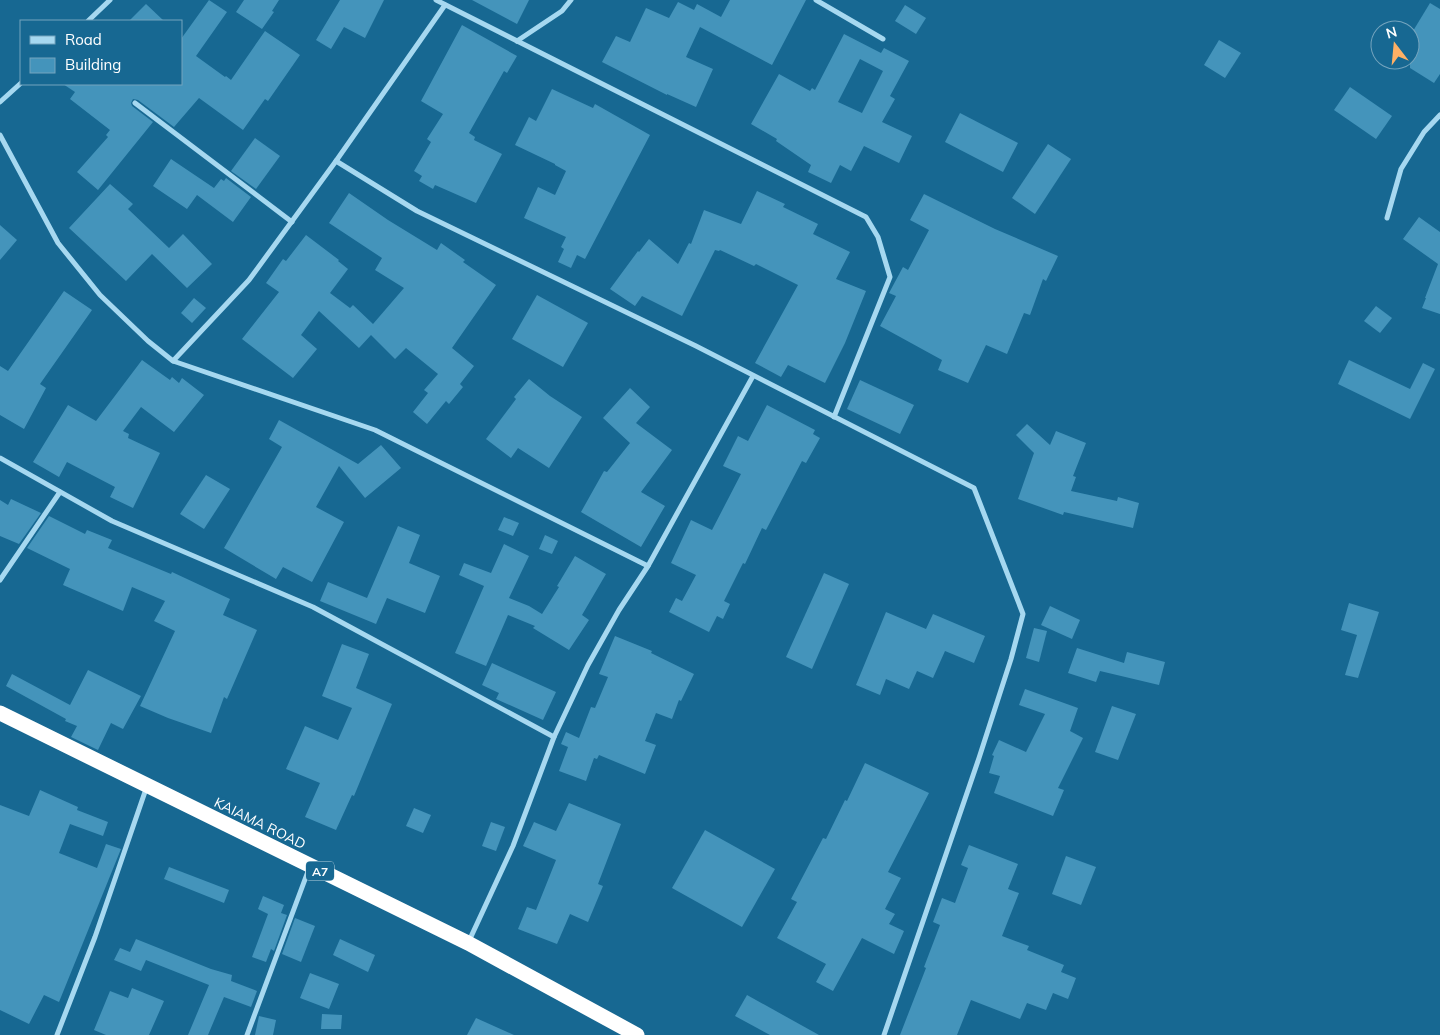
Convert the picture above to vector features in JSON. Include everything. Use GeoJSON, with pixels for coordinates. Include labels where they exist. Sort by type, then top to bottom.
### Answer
{"type":"FeatureCollection","features":[{"type":"Feature","properties":{"kind":"highway","name":"KAIAMA ROAD"},"geometry":{"type":"LineString","coordinates":[[0,713],[468,943],[637,1035]]}},
{"type":"Feature","properties":{"kind":"street"},"geometry":{"type":"LineString","coordinates":[[89,20],[110,0]]}},
{"type":"Feature","properties":{"kind":"street"},"geometry":{"type":"LineString","coordinates":[[436,0],[866,217],[878,237],[890,277],[834,418]]}},
{"type":"Feature","properties":{"kind":"street"},"geometry":{"type":"LineString","coordinates":[[517,42],[562,11],[571,0]]}},
{"type":"Feature","properties":{"kind":"street"},"geometry":{"type":"LineString","coordinates":[[816,0],[883,39]]}},
{"type":"Feature","properties":{"kind":"street"},"geometry":{"type":"LineString","coordinates":[[173,361],[249,280],[336,161],[444,5]]}},
{"type":"Feature","properties":{"kind":"street"},"geometry":{"type":"LineString","coordinates":[[0,102],[20,84]]}},
{"type":"Feature","properties":{"kind":"street"},"geometry":{"type":"LineString","coordinates":[[135,103],[292,222]]}},
{"type":"Feature","properties":{"kind":"street"},"geometry":{"type":"LineString","coordinates":[[1387,218],[1401,169],[1424,132],[1440,115]]}},
{"type":"Feature","properties":{"kind":"street"},"geometry":{"type":"LineString","coordinates":[[0,135],[58,243],[100,295],[148,341],[173,361],[375,430],[648,566]]}},
{"type":"Feature","properties":{"kind":"street"},"geometry":{"type":"LineString","coordinates":[[336,161],[417,211],[696,346],[974,488],[1023,614],[1011,659],[979,758],[884,1035]]}},
{"type":"Feature","properties":{"kind":"street"},"geometry":{"type":"LineString","coordinates":[[468,943],[513,846],[554,737],[588,666],[619,610],[648,566],[754,376]]}},
{"type":"Feature","properties":{"kind":"street"},"geometry":{"type":"LineString","coordinates":[[0,458],[112,522],[313,607],[554,737]]}},
{"type":"Feature","properties":{"kind":"street"},"geometry":{"type":"LineString","coordinates":[[0,580],[60,492]]}},
{"type":"Feature","properties":{"kind":"street"},"geometry":{"type":"LineString","coordinates":[[56,1035],[95,937],[147,785]]}},
{"type":"Feature","properties":{"kind":"street"},"geometry":{"type":"LineString","coordinates":[[247,1035],[311,866]]}},
{"type":"Feature","properties":{"kind":"building"},"geometry":{"type":"Polygon","coordinates":[[[209,0],[227,12],[196,56],[225,77],[231,80],[265,31],[300,55],[268,101],[265,99],[243,130],[199,98],[174,127],[138,100],[133,99],[132,106],[153,122],[98,190],[77,172],[108,137],[106,135],[110,130],[70,99],[75,92],[64,85],[182,85],[182,38],[209,0]]]}},
{"type":"Feature","properties":{"kind":"building"},"geometry":{"type":"Polygon","coordinates":[[[244,0],[279,0],[272,11],[274,12],[262,29],[236,12],[244,0]]]}},
{"type":"Feature","properties":{"kind":"building"},"geometry":{"type":"Polygon","coordinates":[[[340,0],[384,0],[365,38],[344,27],[331,49],[316,40],[340,0]]]}},
{"type":"Feature","properties":{"kind":"building"},"geometry":{"type":"Polygon","coordinates":[[[472,0],[529,0],[517,24],[472,0]]]}},
{"type":"Feature","properties":{"kind":"building"},"geometry":{"type":"Polygon","coordinates":[[[730,0],[806,0],[772,65],[700,27],[686,57],[713,69],[696,107],[667,95],[602,62],[616,36],[630,42],[646,8],[669,18],[678,2],[694,10],[697,4],[721,17],[730,0]]]}},
{"type":"Feature","properties":{"kind":"building"},"geometry":{"type":"Polygon","coordinates":[[[1430,3],[1440,9],[1440,74],[1434,83],[1413,70],[1420,70],[1420,20],[1430,3]]]}},
{"type":"Feature","properties":{"kind":"building"},"geometry":{"type":"Polygon","coordinates":[[[146,4],[163,20],[130,20],[146,4]]]}},
{"type":"Feature","properties":{"kind":"building"},"geometry":{"type":"Polygon","coordinates":[[[905,5],[926,18],[916,34],[895,21],[905,5]]]}},
{"type":"Feature","properties":{"kind":"building"},"geometry":{"type":"Polygon","coordinates":[[[462,25],[517,56],[507,73],[504,71],[469,133],[475,137],[474,140],[502,154],[476,203],[435,185],[433,189],[419,181],[422,176],[414,171],[431,142],[427,139],[443,114],[421,101],[462,25]]]}},
{"type":"Feature","properties":{"kind":"building"},"geometry":{"type":"Polygon","coordinates":[[[844,34],[881,53],[884,48],[909,61],[890,96],[895,99],[882,122],[912,136],[899,163],[864,146],[851,171],[840,165],[831,183],[808,172],[811,165],[776,141],[777,139],[751,124],[779,74],[810,91],[812,88],[815,90],[844,34]],[[860,59],[838,102],[862,113],[883,71],[860,59]]]}},
{"type":"Feature","properties":{"kind":"building"},"geometry":{"type":"Polygon","coordinates":[[[1219,40],[1241,53],[1225,78],[1204,65],[1219,40]]]}},
{"type":"Feature","properties":{"kind":"building"},"geometry":{"type":"Polygon","coordinates":[[[1350,87],[1392,116],[1376,139],[1334,110],[1350,87]]]}},
{"type":"Feature","properties":{"kind":"building"},"geometry":{"type":"Polygon","coordinates":[[[552,89],[593,108],[595,104],[650,135],[585,259],[577,255],[571,268],[558,262],[564,249],[561,247],[566,237],[524,218],[538,187],[555,195],[566,171],[515,145],[529,117],[536,121],[552,89]]]}},
{"type":"Feature","properties":{"kind":"building"},"geometry":{"type":"Polygon","coordinates":[[[960,113],[1018,143],[1003,172],[945,142],[960,113]]]}},
{"type":"Feature","properties":{"kind":"building"},"geometry":{"type":"Polygon","coordinates":[[[255,138],[280,156],[256,189],[231,171],[255,138]]]}},
{"type":"Feature","properties":{"kind":"building"},"geometry":{"type":"Polygon","coordinates":[[[1048,144],[1071,159],[1035,214],[1012,198],[1048,144]]]}},
{"type":"Feature","properties":{"kind":"building"},"geometry":{"type":"Polygon","coordinates":[[[171,159],[214,188],[221,179],[224,181],[226,178],[251,197],[233,222],[197,195],[187,209],[153,186],[171,159]]]}},
{"type":"Feature","properties":{"kind":"building"},"geometry":{"type":"Polygon","coordinates":[[[110,184],[133,204],[128,209],[169,248],[183,234],[212,264],[187,288],[152,254],[126,281],[69,228],[110,184]]]}},
{"type":"Feature","properties":{"kind":"building"},"geometry":{"type":"Polygon","coordinates":[[[757,191],[785,204],[783,207],[818,224],[813,234],[850,252],[836,279],[866,291],[845,343],[825,383],[788,365],[781,377],[755,363],[798,285],[756,264],[754,266],[720,250],[715,250],[682,316],[642,296],[635,306],[610,289],[649,239],[678,264],[689,243],[691,244],[704,210],[741,224],[757,191]]]}},
{"type":"Feature","properties":{"kind":"building"},"geometry":{"type":"Polygon","coordinates":[[[349,193],[437,250],[441,243],[465,260],[463,262],[496,285],[452,348],[474,366],[460,384],[463,387],[449,404],[446,401],[427,424],[413,412],[428,393],[424,390],[438,374],[406,348],[395,359],[371,335],[359,348],[319,311],[301,335],[317,349],[293,378],[242,339],[279,292],[266,283],[283,259],[286,261],[306,235],[348,269],[330,293],[350,308],[353,305],[373,324],[404,288],[375,270],[382,258],[329,223],[349,193]]]}},
{"type":"Feature","properties":{"kind":"building"},"geometry":{"type":"Polygon","coordinates":[[[924,194],[995,229],[1058,256],[1046,281],[1043,279],[1030,315],[1024,313],[1007,354],[986,345],[968,383],[938,370],[942,360],[880,326],[896,296],[889,293],[903,267],[908,270],[929,230],[910,220],[924,194]]]}},
{"type":"Feature","properties":{"kind":"building"},"geometry":{"type":"Polygon","coordinates":[[[1419,217],[1440,232],[1440,314],[1422,308],[1438,264],[1403,239],[1419,217]]]}},
{"type":"Feature","properties":{"kind":"building"},"geometry":{"type":"Polygon","coordinates":[[[0,225],[17,240],[0,260],[0,225]]]}},
{"type":"Feature","properties":{"kind":"building"},"geometry":{"type":"Polygon","coordinates":[[[64,291],[92,310],[40,384],[46,388],[24,429],[0,415],[0,366],[8,371],[64,291]]]}},
{"type":"Feature","properties":{"kind":"building"},"geometry":{"type":"Polygon","coordinates":[[[537,295],[588,323],[563,367],[512,339],[537,295]]]}},
{"type":"Feature","properties":{"kind":"building"},"geometry":{"type":"Polygon","coordinates":[[[194,298],[206,308],[192,323],[181,313],[194,298]]]}},
{"type":"Feature","properties":{"kind":"building"},"geometry":{"type":"Polygon","coordinates":[[[1376,306],[1392,318],[1380,333],[1364,321],[1376,306]]]}},
{"type":"Feature","properties":{"kind":"building"},"geometry":{"type":"Polygon","coordinates":[[[142,360],[170,380],[172,377],[179,383],[182,378],[204,395],[174,432],[141,407],[123,431],[129,434],[128,438],[160,453],[133,508],[110,497],[115,487],[67,462],[59,477],[33,462],[68,405],[96,421],[142,360]]]}},
{"type":"Feature","properties":{"kind":"building"},"geometry":{"type":"Polygon","coordinates":[[[1349,360],[1410,389],[1423,363],[1435,369],[1410,419],[1338,384],[1349,360]]]}},
{"type":"Feature","properties":{"kind":"building"},"geometry":{"type":"Polygon","coordinates":[[[529,379],[550,396],[582,417],[549,468],[518,448],[511,458],[486,439],[516,399],[514,397],[529,379]]]}},
{"type":"Feature","properties":{"kind":"building"},"geometry":{"type":"Polygon","coordinates":[[[860,380],[914,405],[900,434],[847,409],[860,380]]]}},
{"type":"Feature","properties":{"kind":"building"},"geometry":{"type":"Polygon","coordinates":[[[630,388],[650,407],[636,423],[672,450],[641,492],[665,506],[641,547],[581,512],[604,471],[607,472],[630,443],[603,418],[630,388]]]}},
{"type":"Feature","properties":{"kind":"building"},"geometry":{"type":"Polygon","coordinates":[[[767,405],[815,430],[813,434],[820,438],[806,463],[802,461],[766,530],[762,528],[745,564],[743,563],[724,601],[730,604],[723,619],[717,616],[709,632],[669,612],[676,598],[682,601],[696,575],[671,563],[691,520],[712,530],[741,474],[723,466],[738,436],[748,441],[767,405]]]}},
{"type":"Feature","properties":{"kind":"building"},"geometry":{"type":"Polygon","coordinates":[[[279,420],[358,464],[381,445],[401,468],[365,498],[339,466],[316,507],[344,522],[312,582],[283,567],[276,579],[224,548],[282,447],[269,439],[279,420]]]}},
{"type":"Feature","properties":{"kind":"building"},"geometry":{"type":"Polygon","coordinates":[[[1027,424],[1050,445],[1056,431],[1086,443],[1073,476],[1076,477],[1071,491],[1117,501],[1118,497],[1139,503],[1133,528],[1064,512],[1063,515],[1018,499],[1034,453],[1016,435],[1027,424]]]}},
{"type":"Feature","properties":{"kind":"building"},"geometry":{"type":"Polygon","coordinates":[[[206,475],[230,489],[204,529],[180,514],[206,475]]]}},
{"type":"Feature","properties":{"kind":"building"},"geometry":{"type":"Polygon","coordinates":[[[11,499],[41,513],[19,544],[0,536],[0,500],[8,505],[11,499]]]}},
{"type":"Feature","properties":{"kind":"building"},"geometry":{"type":"Polygon","coordinates":[[[49,516],[85,534],[87,530],[112,540],[108,548],[171,574],[172,572],[230,599],[223,615],[257,630],[227,699],[224,697],[211,733],[140,706],[175,631],[154,621],[165,601],[132,587],[123,611],[63,585],[70,569],[27,548],[49,516]]]}},
{"type":"Feature","properties":{"kind":"building"},"geometry":{"type":"Polygon","coordinates":[[[504,517],[519,523],[513,536],[498,530],[504,517]]]}},
{"type":"Feature","properties":{"kind":"building"},"geometry":{"type":"Polygon","coordinates":[[[398,526],[420,535],[409,563],[440,576],[425,613],[387,598],[376,624],[320,601],[328,582],[367,598],[398,526]]]}},
{"type":"Feature","properties":{"kind":"building"},"geometry":{"type":"Polygon","coordinates":[[[545,535],[558,541],[552,554],[539,549],[545,535]]]}},
{"type":"Feature","properties":{"kind":"building"},"geometry":{"type":"Polygon","coordinates":[[[504,544],[529,556],[509,598],[529,606],[542,614],[575,556],[606,574],[582,615],[589,620],[569,650],[533,628],[535,626],[508,615],[486,666],[455,653],[484,586],[459,575],[464,563],[491,573],[504,544]]]}},
{"type":"Feature","properties":{"kind":"building"},"geometry":{"type":"Polygon","coordinates":[[[824,573],[849,584],[812,669],[786,657],[824,573]]]}},
{"type":"Feature","properties":{"kind":"building"},"geometry":{"type":"Polygon","coordinates":[[[1349,603],[1379,612],[1358,678],[1345,675],[1357,635],[1341,630],[1349,603]]]}},
{"type":"Feature","properties":{"kind":"building"},"geometry":{"type":"Polygon","coordinates":[[[1050,606],[1080,620],[1072,639],[1041,625],[1050,606]]]}},
{"type":"Feature","properties":{"kind":"building"},"geometry":{"type":"Polygon","coordinates":[[[886,612],[926,629],[933,614],[985,636],[974,663],[945,651],[933,678],[917,671],[909,689],[886,679],[880,695],[856,685],[886,612]]]}},
{"type":"Feature","properties":{"kind":"building"},"geometry":{"type":"Polygon","coordinates":[[[1034,628],[1047,631],[1039,662],[1026,658],[1034,628]]]}},
{"type":"Feature","properties":{"kind":"building"},"geometry":{"type":"Polygon","coordinates":[[[615,636],[652,651],[651,653],[694,674],[681,701],[679,700],[672,719],[656,713],[645,741],[656,745],[645,774],[599,755],[597,759],[594,758],[586,781],[559,771],[568,747],[561,744],[566,732],[579,738],[591,707],[595,708],[608,677],[599,674],[615,636]]]}},
{"type":"Feature","properties":{"kind":"building"},"geometry":{"type":"Polygon","coordinates":[[[342,644],[369,654],[356,688],[392,704],[354,796],[352,795],[336,830],[305,817],[320,783],[286,769],[305,726],[338,740],[352,708],[322,696],[342,644]]]}},
{"type":"Feature","properties":{"kind":"building"},"geometry":{"type":"Polygon","coordinates":[[[1077,648],[1124,663],[1127,652],[1165,662],[1159,685],[1100,671],[1096,682],[1068,673],[1077,648]]]}},
{"type":"Feature","properties":{"kind":"building"},"geometry":{"type":"Polygon","coordinates":[[[492,663],[556,692],[543,720],[496,699],[499,693],[482,685],[492,663]]]}},
{"type":"Feature","properties":{"kind":"building"},"geometry":{"type":"Polygon","coordinates":[[[88,670],[141,696],[123,729],[111,723],[98,750],[71,737],[77,726],[65,721],[66,719],[6,686],[12,674],[70,705],[88,670]]]}},
{"type":"Feature","properties":{"kind":"building"},"geometry":{"type":"Polygon","coordinates":[[[1025,689],[1078,708],[1070,731],[1083,738],[1058,788],[1064,790],[1053,816],[994,793],[1000,776],[989,773],[994,756],[992,755],[999,740],[1026,752],[1045,714],[1019,705],[1025,689]]]}},
{"type":"Feature","properties":{"kind":"building"},"geometry":{"type":"Polygon","coordinates":[[[1112,706],[1136,714],[1118,760],[1095,752],[1112,706]]]}},
{"type":"Feature","properties":{"kind":"building"},"geometry":{"type":"Polygon","coordinates":[[[865,763],[929,793],[888,872],[901,878],[885,909],[895,914],[889,924],[904,931],[894,954],[862,938],[833,991],[816,982],[826,964],[777,938],[797,902],[791,899],[823,838],[826,839],[845,800],[847,801],[865,763]]]}},
{"type":"Feature","properties":{"kind":"building"},"geometry":{"type":"Polygon","coordinates":[[[40,790],[78,807],[77,810],[108,822],[103,836],[70,824],[59,853],[97,868],[106,844],[121,849],[59,1002],[44,995],[29,1024],[0,1010],[0,805],[29,816],[40,790]]]}},
{"type":"Feature","properties":{"kind":"building"},"geometry":{"type":"Polygon","coordinates":[[[569,803],[621,824],[598,884],[603,886],[588,922],[570,914],[557,944],[518,929],[527,907],[536,910],[556,860],[523,846],[534,822],[556,831],[569,803]]]}},
{"type":"Feature","properties":{"kind":"building"},"geometry":{"type":"Polygon","coordinates":[[[414,808],[431,815],[423,833],[406,826],[414,808]]]}},
{"type":"Feature","properties":{"kind":"building"},"geometry":{"type":"Polygon","coordinates":[[[491,822],[505,827],[496,851],[482,846],[491,822]]]}},
{"type":"Feature","properties":{"kind":"building"},"geometry":{"type":"Polygon","coordinates":[[[705,830],[775,869],[742,927],[672,888],[705,830]]]}},
{"type":"Feature","properties":{"kind":"building"},"geometry":{"type":"Polygon","coordinates":[[[969,845],[1018,864],[1008,889],[1019,893],[1002,936],[1029,946],[1027,950],[1064,965],[1061,972],[1076,978],[1068,999],[1053,993],[1046,1010],[1027,1003],[1020,1019],[971,1000],[957,1035],[900,1035],[926,968],[924,967],[940,925],[933,922],[942,898],[955,903],[968,868],[961,865],[969,845]]]}},
{"type":"Feature","properties":{"kind":"building"},"geometry":{"type":"Polygon","coordinates":[[[1066,856],[1096,867],[1081,905],[1052,894],[1066,856]]]}},
{"type":"Feature","properties":{"kind":"building"},"geometry":{"type":"Polygon","coordinates":[[[169,867],[229,890],[224,903],[164,879],[169,867]]]}},
{"type":"Feature","properties":{"kind":"building"},"geometry":{"type":"Polygon","coordinates":[[[263,896],[284,905],[281,913],[287,915],[274,951],[271,949],[266,962],[252,957],[268,914],[258,909],[263,896]]]}},
{"type":"Feature","properties":{"kind":"building"},"geometry":{"type":"Polygon","coordinates":[[[295,918],[315,926],[301,962],[282,954],[295,918]]]}},
{"type":"Feature","properties":{"kind":"building"},"geometry":{"type":"Polygon","coordinates":[[[136,939],[211,969],[232,975],[231,981],[257,991],[251,1007],[224,997],[208,1035],[188,1035],[209,985],[146,960],[141,971],[114,960],[120,948],[130,952],[136,939]]]}},
{"type":"Feature","properties":{"kind":"building"},"geometry":{"type":"Polygon","coordinates":[[[340,939],[375,955],[368,972],[333,955],[340,939]]]}},
{"type":"Feature","properties":{"kind":"building"},"geometry":{"type":"Polygon","coordinates":[[[310,973],[339,984],[329,1009],[300,998],[310,973]]]}},
{"type":"Feature","properties":{"kind":"building"},"geometry":{"type":"Polygon","coordinates":[[[132,988],[164,1001],[149,1035],[106,1035],[94,1030],[110,991],[128,998],[132,988]]]}},
{"type":"Feature","properties":{"kind":"building"},"geometry":{"type":"Polygon","coordinates":[[[747,995],[819,1035],[770,1035],[735,1016],[747,995]]]}},
{"type":"Feature","properties":{"kind":"building"},"geometry":{"type":"Polygon","coordinates":[[[322,1014],[342,1015],[341,1029],[321,1029],[322,1014]]]}},
{"type":"Feature","properties":{"kind":"building"},"geometry":{"type":"Polygon","coordinates":[[[259,1016],[276,1020],[273,1035],[255,1035],[259,1016]]]}},
{"type":"Feature","properties":{"kind":"building"},"geometry":{"type":"Polygon","coordinates":[[[476,1018],[514,1035],[467,1035],[476,1018]]]}}]}
